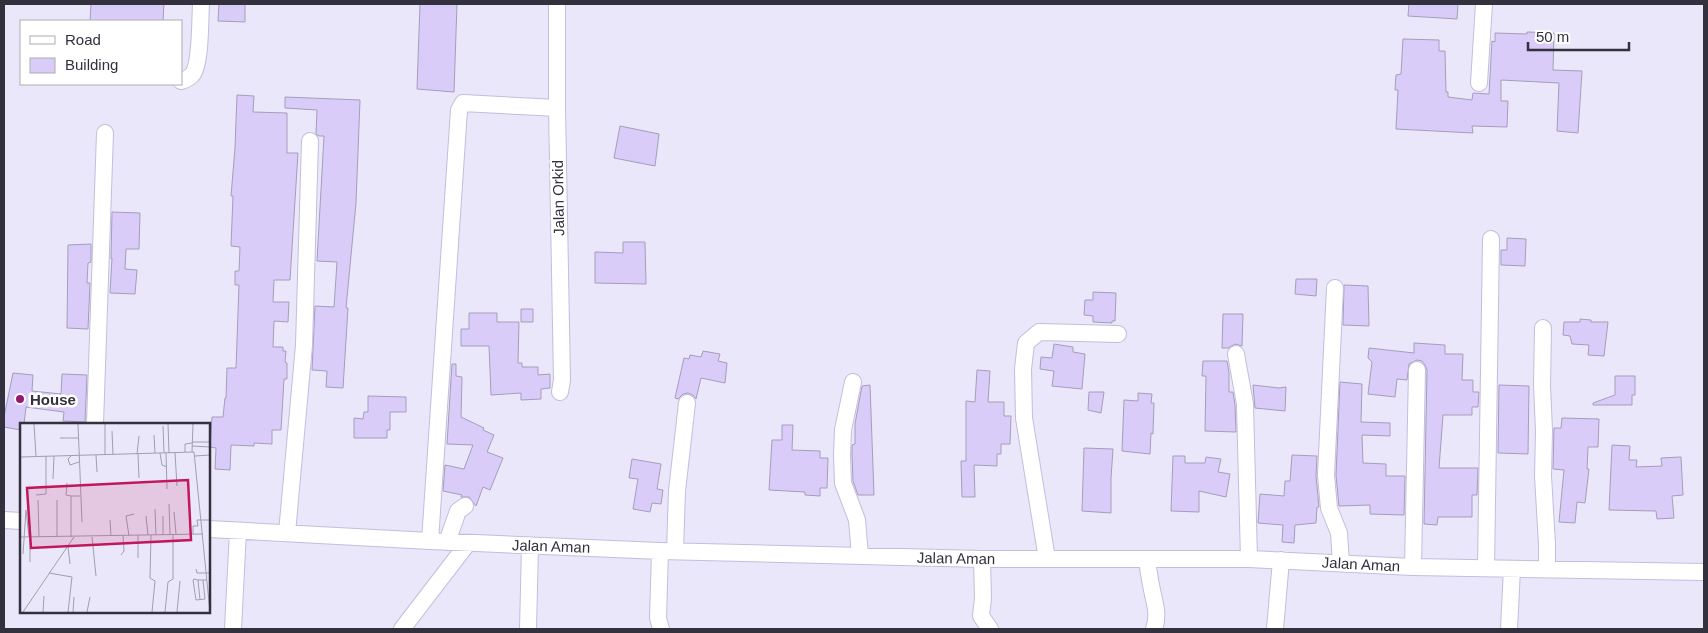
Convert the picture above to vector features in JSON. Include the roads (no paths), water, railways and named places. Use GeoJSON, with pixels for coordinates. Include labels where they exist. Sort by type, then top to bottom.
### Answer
{"type":"FeatureCollection","features":[{"type":"Feature","properties":{"kind":"street"},"geometry":{"type":"LineString","coordinates":[[182,81],[191,77],[197,59],[201,4]]}},
{"type":"Feature","properties":{"kind":"street","name":"Jalan Orkid"},"geometry":{"type":"LineString","coordinates":[[557,4],[556,108],[562,380],[560,392]]}},
{"type":"Feature","properties":{"kind":"street"},"geometry":{"type":"LineString","coordinates":[[1479,83],[1484,4]]}},
{"type":"Feature","properties":{"kind":"street"},"geometry":{"type":"LineString","coordinates":[[430,541],[459,110],[463,103],[556,108]]}},
{"type":"Feature","properties":{"kind":"street"},"geometry":{"type":"LineString","coordinates":[[96,423],[105,133]]}},
{"type":"Feature","properties":{"kind":"street"},"geometry":{"type":"LineString","coordinates":[[288,522],[304,345],[310,141]]}},
{"type":"Feature","properties":{"kind":"street"},"geometry":{"type":"LineString","coordinates":[[1486,557],[1491,240]]}},
{"type":"Feature","properties":{"kind":"street"},"geometry":{"type":"LineString","coordinates":[[1335,288],[1326,475],[1329,508],[1339,533],[1341,564]]}},
{"type":"Feature","properties":{"kind":"street"},"geometry":{"type":"LineString","coordinates":[[1543,328],[1543,476],[1547,557]]}},
{"type":"Feature","properties":{"kind":"street"},"geometry":{"type":"LineString","coordinates":[[1047,559],[1024,418],[1023,369],[1026,343],[1038,332],[1118,334]]}},
{"type":"Feature","properties":{"kind":"street"},"geometry":{"type":"LineString","coordinates":[[1236,354],[1245,404],[1249,559]]}},
{"type":"Feature","properties":{"kind":"street"},"geometry":{"type":"LineString","coordinates":[[1413,561],[1417,370]]}},
{"type":"Feature","properties":{"kind":"street"},"geometry":{"type":"LineString","coordinates":[[853,382],[843,430],[843,483],[857,520],[860,555]]}},
{"type":"Feature","properties":{"kind":"street"},"geometry":{"type":"LineString","coordinates":[[661,629],[658,618],[677,491],[687,403]]}},
{"type":"Feature","properties":{"kind":"street"},"geometry":{"type":"LineString","coordinates":[[447,542],[458,511],[465,506]]}},
{"type":"Feature","properties":{"kind":"street"},"geometry":{"type":"LineString","coordinates":[[4,520],[20,521]]}},
{"type":"Feature","properties":{"kind":"street","name":"Jalan Aman"},"geometry":{"type":"LineString","coordinates":[[210,529],[238,531],[288,522],[447,542],[668,551],[982,559],[1249,559],[1341,564],[1486,557],[1512,569],[1547,557],[1704,572]]}},
{"type":"Feature","properties":{"kind":"street"},"geometry":{"type":"LineString","coordinates":[[233,629],[238,531]]}},
{"type":"Feature","properties":{"kind":"street"},"geometry":{"type":"LineString","coordinates":[[402,629],[468,543]]}},
{"type":"Feature","properties":{"kind":"street"},"geometry":{"type":"LineString","coordinates":[[528,629],[530,546]]}},
{"type":"Feature","properties":{"kind":"street"},"geometry":{"type":"LineString","coordinates":[[982,559],[983,598],[981,616],[990,629]]}},
{"type":"Feature","properties":{"kind":"street"},"geometry":{"type":"LineString","coordinates":[[1147,559],[1157,608],[1154,629]]}},
{"type":"Feature","properties":{"kind":"street"},"geometry":{"type":"LineString","coordinates":[[1275,629],[1280,560]]}},
{"type":"Feature","properties":{"kind":"street"},"geometry":{"type":"LineString","coordinates":[[1508,629],[1512,569]]}},
{"type":"Feature","properties":{"kind":"place","name":"House"},"geometry":{"type":"Point","coordinates":[20,399]}}]}
